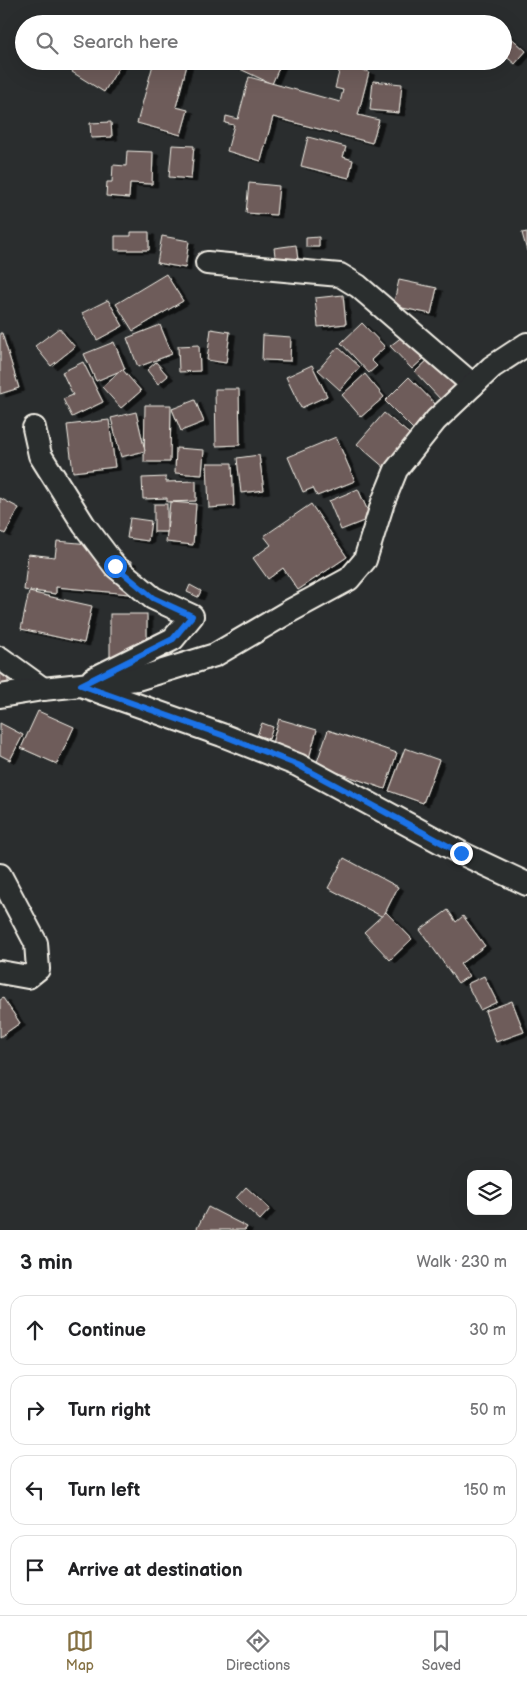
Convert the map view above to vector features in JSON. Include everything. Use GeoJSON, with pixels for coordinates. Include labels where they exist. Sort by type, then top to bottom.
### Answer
{"type":"FeatureCollection","features":[{"type":"Feature","properties":{"kind":"street"},"geometry":{"type":"LineString","coordinates":[[208,263],[340,275],[358,286],[473,386]]}},
{"type":"Feature","properties":{"kind":"street"},"geometry":{"type":"LineString","coordinates":[[0,696],[43,689],[137,679],[215,655],[349,579],[365,560],[383,502],[396,470],[436,420],[492,367],[527,344]]}},
{"type":"Feature","properties":{"kind":"street"},"geometry":{"type":"LineString","coordinates":[[34,428],[40,455],[84,525],[115,566],[153,598],[192,616],[173,639],[81,685]]}},
{"type":"Feature","properties":{"kind":"street"},"geometry":{"type":"LineString","coordinates":[[0,658],[43,689]]}},
{"type":"Feature","properties":{"kind":"street"},"geometry":{"type":"LineString","coordinates":[[81,685],[222,735],[298,765],[461,853],[527,884]]}},
{"type":"Feature","properties":{"kind":"street"},"geometry":{"type":"LineString","coordinates":[[0,875],[36,943],[38,969],[28,978],[0,972]]}},
{"type":"Feature","properties":{"kind":"building"},"geometry":{"type":"Polygon","coordinates":[[[512,38],[526,51],[515,64],[512,62],[512,38]]]}},
{"type":"Feature","properties":{"kind":"building"},"geometry":{"type":"Polygon","coordinates":[[[73,70],[117,70],[104,92],[72,72],[73,70]]]}},
{"type":"Feature","properties":{"kind":"building"},"geometry":{"type":"Polygon","coordinates":[[[152,70],[186,70],[176,107],[188,110],[181,135],[137,123],[152,70]]]}},
{"type":"Feature","properties":{"kind":"building"},"geometry":{"type":"Polygon","coordinates":[[[242,70],[278,70],[272,84],[242,70]]]}},
{"type":"Feature","properties":{"kind":"building"},"geometry":{"type":"Polygon","coordinates":[[[340,70],[362,70],[369,72],[358,115],[379,120],[372,143],[273,117],[261,161],[227,151],[234,125],[225,123],[226,116],[238,119],[249,77],[340,102],[343,90],[335,88],[340,70]]]}},
{"type":"Feature","properties":{"kind":"building"},"geometry":{"type":"Polygon","coordinates":[[[373,81],[402,84],[399,113],[370,110],[373,81]]]}},
{"type":"Feature","properties":{"kind":"building"},"geometry":{"type":"Polygon","coordinates":[[[111,122],[112,137],[91,138],[90,123],[111,122]]]}},
{"type":"Feature","properties":{"kind":"building"},"geometry":{"type":"Polygon","coordinates":[[[308,137],[346,147],[343,157],[353,160],[349,178],[301,166],[308,137]]]}},
{"type":"Feature","properties":{"kind":"building"},"geometry":{"type":"Polygon","coordinates":[[[172,145],[194,146],[191,179],[169,177],[172,145]]]}},
{"type":"Feature","properties":{"kind":"building"},"geometry":{"type":"Polygon","coordinates":[[[127,151],[153,152],[152,184],[130,183],[129,198],[106,196],[107,182],[112,182],[113,165],[126,166],[127,151]]]}},
{"type":"Feature","properties":{"kind":"building"},"geometry":{"type":"Polygon","coordinates":[[[249,183],[279,186],[276,215],[246,213],[249,183]]]}},
{"type":"Feature","properties":{"kind":"building"},"geometry":{"type":"Polygon","coordinates":[[[131,232],[149,232],[149,250],[115,250],[115,236],[131,236],[131,232]]]}},
{"type":"Feature","properties":{"kind":"building"},"geometry":{"type":"Polygon","coordinates":[[[527,232],[527,251],[522,233],[527,232]]]}},
{"type":"Feature","properties":{"kind":"building"},"geometry":{"type":"Polygon","coordinates":[[[162,236],[189,241],[185,268],[157,263],[162,236]]]}},
{"type":"Feature","properties":{"kind":"building"},"geometry":{"type":"Polygon","coordinates":[[[319,237],[319,247],[306,247],[306,238],[319,237]]]}},
{"type":"Feature","properties":{"kind":"building"},"geometry":{"type":"Polygon","coordinates":[[[296,245],[300,275],[278,278],[274,248],[296,245]]]}},
{"type":"Feature","properties":{"kind":"building"},"geometry":{"type":"Polygon","coordinates":[[[166,274],[183,301],[133,331],[116,304],[166,274]]]}},
{"type":"Feature","properties":{"kind":"building"},"geometry":{"type":"Polygon","coordinates":[[[399,280],[437,288],[431,314],[393,306],[399,280]]]}},
{"type":"Feature","properties":{"kind":"building"},"geometry":{"type":"Polygon","coordinates":[[[343,295],[346,324],[318,327],[315,298],[343,295]]]}},
{"type":"Feature","properties":{"kind":"building"},"geometry":{"type":"Polygon","coordinates":[[[108,300],[123,326],[97,340],[82,313],[108,300]]]}},
{"type":"Feature","properties":{"kind":"building"},"geometry":{"type":"Polygon","coordinates":[[[362,323],[385,347],[371,360],[377,366],[369,373],[341,343],[362,323]]]}},
{"type":"Feature","properties":{"kind":"building"},"geometry":{"type":"Polygon","coordinates":[[[160,325],[172,354],[138,367],[127,338],[160,325]]]}},
{"type":"Feature","properties":{"kind":"building"},"geometry":{"type":"Polygon","coordinates":[[[59,328],[75,347],[51,366],[35,346],[59,328]]]}},
{"type":"Feature","properties":{"kind":"building"},"geometry":{"type":"Polygon","coordinates":[[[211,329],[230,332],[226,363],[207,360],[211,329]]]}},
{"type":"Feature","properties":{"kind":"building"},"geometry":{"type":"Polygon","coordinates":[[[0,333],[2,333],[19,388],[0,394],[0,333]]]}},
{"type":"Feature","properties":{"kind":"building"},"geometry":{"type":"Polygon","coordinates":[[[407,333],[431,352],[412,369],[390,346],[407,333]]]}},
{"type":"Feature","properties":{"kind":"building"},"geometry":{"type":"Polygon","coordinates":[[[263,335],[291,337],[290,361],[262,360],[263,335]]]}},
{"type":"Feature","properties":{"kind":"building"},"geometry":{"type":"Polygon","coordinates":[[[114,342],[125,369],[96,381],[84,354],[114,342]]]}},
{"type":"Feature","properties":{"kind":"building"},"geometry":{"type":"Polygon","coordinates":[[[199,345],[200,371],[179,372],[178,346],[199,345]]]}},
{"type":"Feature","properties":{"kind":"building"},"geometry":{"type":"Polygon","coordinates":[[[338,347],[360,367],[340,390],[318,370],[338,347]]]}},
{"type":"Feature","properties":{"kind":"building"},"geometry":{"type":"Polygon","coordinates":[[[430,358],[457,386],[442,401],[415,372],[430,358]]]}},
{"type":"Feature","properties":{"kind":"building"},"geometry":{"type":"Polygon","coordinates":[[[83,362],[103,402],[72,417],[63,399],[73,395],[62,372],[83,362]]]}},
{"type":"Feature","properties":{"kind":"building"},"geometry":{"type":"Polygon","coordinates":[[[156,362],[168,376],[158,384],[147,370],[156,362]]]}},
{"type":"Feature","properties":{"kind":"building"},"geometry":{"type":"Polygon","coordinates":[[[312,365],[327,396],[301,408],[286,377],[312,365]]]}},
{"type":"Feature","properties":{"kind":"building"},"geometry":{"type":"Polygon","coordinates":[[[122,369],[141,391],[121,408],[102,387],[122,369]]]}},
{"type":"Feature","properties":{"kind":"building"},"geometry":{"type":"Polygon","coordinates":[[[365,374],[384,397],[361,417],[342,395],[365,374]]]}},
{"type":"Feature","properties":{"kind":"building"},"geometry":{"type":"Polygon","coordinates":[[[409,377],[442,411],[418,434],[385,401],[409,377]]]}},
{"type":"Feature","properties":{"kind":"building"},"geometry":{"type":"Polygon","coordinates":[[[215,389],[239,389],[240,445],[216,446],[215,389]]]}},
{"type":"Feature","properties":{"kind":"building"},"geometry":{"type":"Polygon","coordinates":[[[195,400],[204,422],[181,431],[172,409],[195,400]]]}},
{"type":"Feature","properties":{"kind":"building"},"geometry":{"type":"Polygon","coordinates":[[[145,405],[171,405],[170,462],[144,462],[145,405]]]}},
{"type":"Feature","properties":{"kind":"building"},"geometry":{"type":"Polygon","coordinates":[[[136,412],[145,451],[121,457],[111,418],[136,412]]]}},
{"type":"Feature","properties":{"kind":"building"},"geometry":{"type":"Polygon","coordinates":[[[384,413],[413,437],[386,469],[357,444],[384,413]]]}},
{"type":"Feature","properties":{"kind":"building"},"geometry":{"type":"Polygon","coordinates":[[[109,420],[115,467],[73,472],[67,425],[109,420]]]}},
{"type":"Feature","properties":{"kind":"building"},"geometry":{"type":"Polygon","coordinates":[[[336,437],[355,481],[317,496],[313,488],[303,492],[288,457],[336,437]]]}},
{"type":"Feature","properties":{"kind":"building"},"geometry":{"type":"Polygon","coordinates":[[[176,448],[204,450],[202,475],[175,473],[176,448]]]}},
{"type":"Feature","properties":{"kind":"building"},"geometry":{"type":"Polygon","coordinates":[[[259,455],[264,490],[241,493],[237,458],[259,455]]]}},
{"type":"Feature","properties":{"kind":"building"},"geometry":{"type":"Polygon","coordinates":[[[207,463],[232,463],[234,506],[209,508],[207,463]]]}},
{"type":"Feature","properties":{"kind":"building"},"geometry":{"type":"Polygon","coordinates":[[[166,477],[166,482],[196,481],[196,501],[167,502],[167,498],[143,499],[142,478],[166,477]]]}},
{"type":"Feature","properties":{"kind":"building"},"geometry":{"type":"Polygon","coordinates":[[[358,489],[371,518],[341,530],[329,501],[358,489]]]}},
{"type":"Feature","properties":{"kind":"building"},"geometry":{"type":"Polygon","coordinates":[[[0,498],[19,508],[5,534],[0,531],[0,498]]]}},
{"type":"Feature","properties":{"kind":"building"},"geometry":{"type":"Polygon","coordinates":[[[170,502],[196,504],[193,545],[166,542],[170,502]]]}},
{"type":"Feature","properties":{"kind":"building"},"geometry":{"type":"Polygon","coordinates":[[[154,504],[167,504],[167,532],[154,532],[154,504]]]}},
{"type":"Feature","properties":{"kind":"building"},"geometry":{"type":"Polygon","coordinates":[[[311,504],[347,557],[298,590],[283,568],[268,579],[253,558],[271,545],[264,536],[311,504]]]}},
{"type":"Feature","properties":{"kind":"building"},"geometry":{"type":"Polygon","coordinates":[[[130,518],[151,521],[148,541],[127,538],[130,518]]]}},
{"type":"Feature","properties":{"kind":"building"},"geometry":{"type":"Polygon","coordinates":[[[57,541],[100,545],[99,558],[132,561],[129,594],[56,587],[56,594],[24,590],[28,554],[55,557],[57,541]]]}},
{"type":"Feature","properties":{"kind":"building"},"geometry":{"type":"Polygon","coordinates":[[[190,585],[201,591],[198,597],[187,592],[190,585]]]}},
{"type":"Feature","properties":{"kind":"building"},"geometry":{"type":"Polygon","coordinates":[[[29,592],[92,606],[84,643],[21,629],[29,592]]]}},
{"type":"Feature","properties":{"kind":"building"},"geometry":{"type":"Polygon","coordinates":[[[110,614],[147,614],[147,662],[110,662],[110,614]]]}},
{"type":"Feature","properties":{"kind":"building"},"geometry":{"type":"Polygon","coordinates":[[[0,664],[8,665],[8,693],[0,693],[0,664]]]}},
{"type":"Feature","properties":{"kind":"building"},"geometry":{"type":"Polygon","coordinates":[[[38,711],[74,727],[57,764],[21,748],[38,711]]]}},
{"type":"Feature","properties":{"kind":"building"},"geometry":{"type":"Polygon","coordinates":[[[279,719],[317,730],[309,758],[271,747],[279,719]]]}},
{"type":"Feature","properties":{"kind":"building"},"geometry":{"type":"Polygon","coordinates":[[[0,723],[23,735],[10,760],[0,755],[0,723]]]}},
{"type":"Feature","properties":{"kind":"building"},"geometry":{"type":"Polygon","coordinates":[[[262,723],[273,727],[269,739],[257,735],[262,723]]]}},
{"type":"Feature","properties":{"kind":"building"},"geometry":{"type":"Polygon","coordinates":[[[328,730],[397,753],[385,789],[316,765],[328,730]]]}},
{"type":"Feature","properties":{"kind":"building"},"geometry":{"type":"Polygon","coordinates":[[[405,748],[439,760],[423,803],[389,791],[405,748]]]}},
{"type":"Feature","properties":{"kind":"building"},"geometry":{"type":"Polygon","coordinates":[[[344,858],[398,887],[383,917],[328,888],[344,858]]]}},
{"type":"Feature","properties":{"kind":"building"},"geometry":{"type":"Polygon","coordinates":[[[448,910],[456,922],[463,916],[485,946],[460,964],[469,976],[458,983],[420,930],[448,910]]]}},
{"type":"Feature","properties":{"kind":"building"},"geometry":{"type":"Polygon","coordinates":[[[386,912],[412,939],[390,960],[364,932],[386,912]]]}},
{"type":"Feature","properties":{"kind":"building"},"geometry":{"type":"Polygon","coordinates":[[[484,976],[497,1002],[480,1010],[467,984],[484,976]]]}},
{"type":"Feature","properties":{"kind":"building"},"geometry":{"type":"Polygon","coordinates":[[[3,998],[20,1023],[0,1037],[0,1000],[3,998]]]}},
{"type":"Feature","properties":{"kind":"building"},"geometry":{"type":"Polygon","coordinates":[[[512,1001],[524,1032],[496,1042],[485,1011],[512,1001]]]}},
{"type":"Feature","properties":{"kind":"building"},"geometry":{"type":"Polygon","coordinates":[[[246,1187],[270,1209],[260,1220],[236,1198],[246,1187]]]}},
{"type":"Feature","properties":{"kind":"building"},"geometry":{"type":"Polygon","coordinates":[[[208,1207],[247,1227],[245,1230],[196,1230],[208,1207]]]}},
{"type":"Feature","properties":{"kind":"route"},"geometry":{"type":"LineString","coordinates":[[115,566],[153,598],[192,616],[173,639],[81,685],[222,735],[298,765],[461,853]]}}]}
